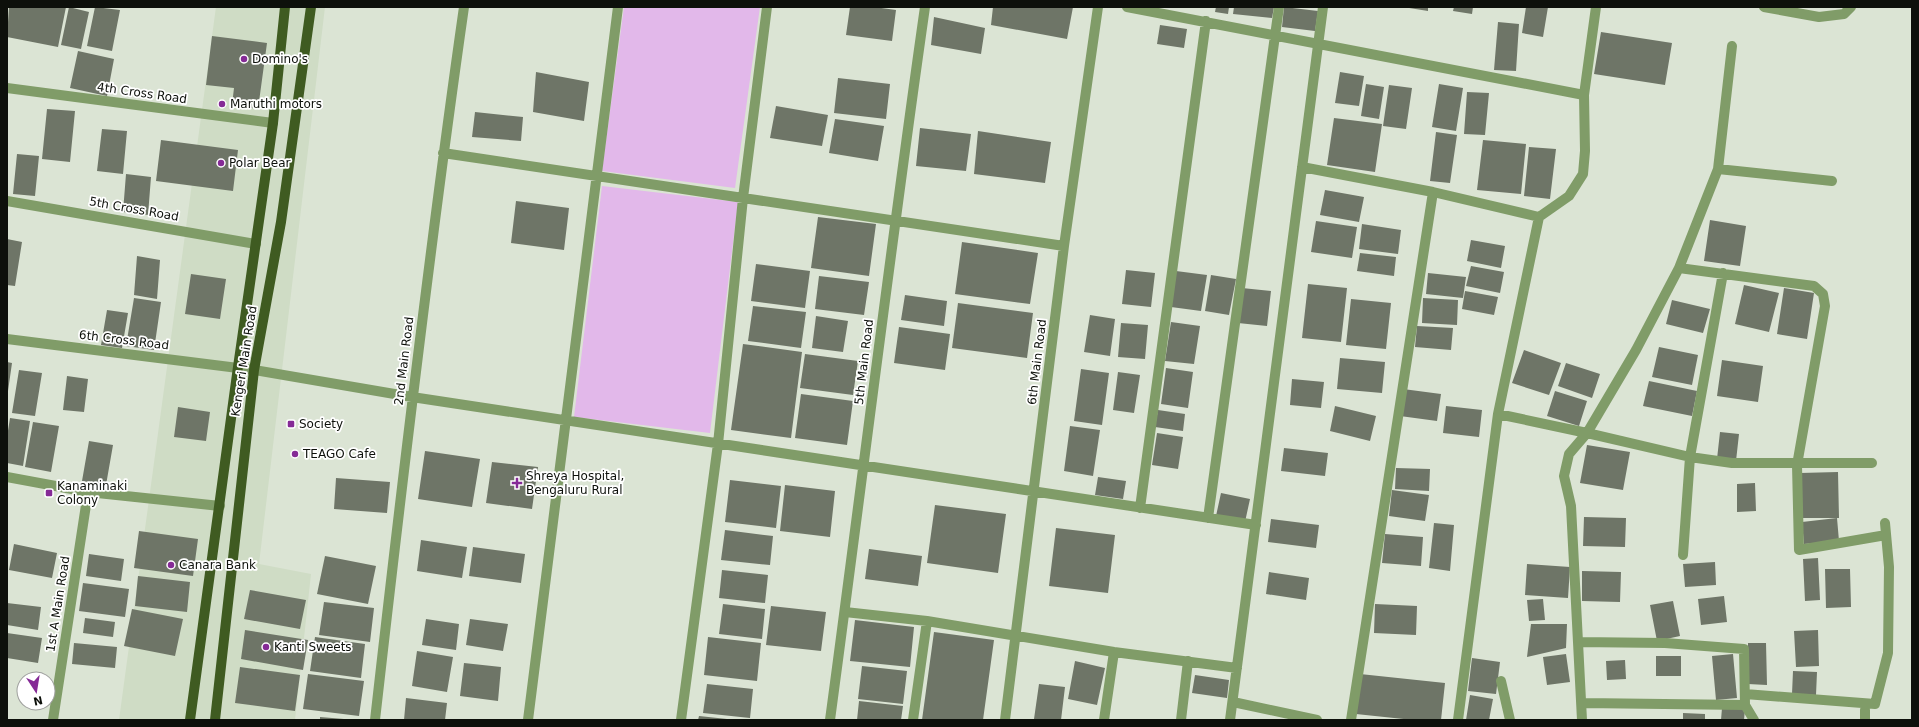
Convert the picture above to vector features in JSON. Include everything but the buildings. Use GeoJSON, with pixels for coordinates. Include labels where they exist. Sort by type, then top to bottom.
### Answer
{"type":"FeatureCollection","features":[{"type":"Feature","properties":{"kind":"main road","name":"Kengeri Main Road"},"geometry":{"type":"LineString","coordinates":[[190,720],[273,124],[285,7]]}},
{"type":"Feature","properties":{"kind":"main road","name":"Kengeri Main Road"},"geometry":{"type":"LineString","coordinates":[[215,720],[254,370],[281,222],[311,7]]}},
{"type":"Feature","properties":{"kind":"street","name":"2nd Main Road"},"geometry":{"type":"LineString","coordinates":[[375,720],[412,397],[443,153],[464,7]]}},
{"type":"Feature","properties":{"kind":"street"},"geometry":{"type":"LineString","coordinates":[[528,720],[567,421],[595,176],[618,7]]}},
{"type":"Feature","properties":{"kind":"street"},"geometry":{"type":"LineString","coordinates":[[681,720],[718,444],[743,198],[767,7]]}},
{"type":"Feature","properties":{"kind":"street","name":"5th Main Road"},"geometry":{"type":"LineString","coordinates":[[830,720],[865,466],[895,220],[925,7]]}},
{"type":"Feature","properties":{"kind":"street","name":"6th Main Road"},"geometry":{"type":"LineString","coordinates":[[1005,720],[1064,246],[1098,7]]}},
{"type":"Feature","properties":{"kind":"street"},"geometry":{"type":"LineString","coordinates":[[1127,7],[1584,95]]}},
{"type":"Feature","properties":{"kind":"street"},"geometry":{"type":"LineString","coordinates":[[1208,518],[1279,7]]}},
{"type":"Feature","properties":{"kind":"street"},"geometry":{"type":"LineString","coordinates":[[1230,720],[1323,7]]}},
{"type":"Feature","properties":{"kind":"street"},"geometry":{"type":"LineString","coordinates":[[1458,720],[1498,414],[1539,217],[1568,196],[1583,174],[1585,151],[1584,95],[1596,7]]}},
{"type":"Feature","properties":{"kind":"street"},"geometry":{"type":"LineString","coordinates":[[1764,7],[1819,17],[1844,14],[1851,7]]}},
{"type":"Feature","properties":{"kind":"street"},"geometry":{"type":"LineString","coordinates":[[1140,508],[1206,21]]}},
{"type":"Feature","properties":{"kind":"street"},"geometry":{"type":"LineString","coordinates":[[1582,720],[1583,703],[1578,642],[1571,506],[1564,476],[1569,454],[1587,433],[1636,350],[1679,268],[1718,169],[1732,46]]}},
{"type":"Feature","properties":{"kind":"street","name":"4th Cross Road"},"geometry":{"type":"LineString","coordinates":[[7,88],[273,124]]}},
{"type":"Feature","properties":{"kind":"street"},"geometry":{"type":"LineString","coordinates":[[443,153],[1064,246]]}},
{"type":"Feature","properties":{"kind":"street"},"geometry":{"type":"LineString","coordinates":[[1302,167],[1433,192],[1539,217]]}},
{"type":"Feature","properties":{"kind":"street"},"geometry":{"type":"LineString","coordinates":[[1718,169],[1832,181]]}},
{"type":"Feature","properties":{"kind":"street"},"geometry":{"type":"LineString","coordinates":[[1351,720],[1433,192]]}},
{"type":"Feature","properties":{"kind":"street","name":"5th Cross Road"},"geometry":{"type":"LineString","coordinates":[[7,201],[256,244]]}},
{"type":"Feature","properties":{"kind":"street"},"geometry":{"type":"LineString","coordinates":[[1679,268],[1814,286],[1823,294],[1825,306],[1797,465],[1799,550],[1886,536]]}},
{"type":"Feature","properties":{"kind":"street"},"geometry":{"type":"LineString","coordinates":[[1683,555],[1690,457],[1723,273]]}},
{"type":"Feature","properties":{"kind":"street","name":"6th Cross Road"},"geometry":{"type":"LineString","coordinates":[[7,339],[238,367],[412,397],[1256,525]]}},
{"type":"Feature","properties":{"kind":"street"},"geometry":{"type":"LineString","coordinates":[[1498,414],[1690,457],[1732,463],[1797,465],[1872,463]]}},
{"type":"Feature","properties":{"kind":"street"},"geometry":{"type":"LineString","coordinates":[[7,477],[88,492],[220,506]]}},
{"type":"Feature","properties":{"kind":"street","name":"1st A Main Road"},"geometry":{"type":"LineString","coordinates":[[53,720],[88,492]]}},
{"type":"Feature","properties":{"kind":"street"},"geometry":{"type":"LineString","coordinates":[[1745,694],[1875,704],[1888,653],[1889,567],[1885,523]]}},
{"type":"Feature","properties":{"kind":"street"},"geometry":{"type":"LineString","coordinates":[[845,612],[927,621],[1114,652],[1237,668]]}},
{"type":"Feature","properties":{"kind":"street"},"geometry":{"type":"LineString","coordinates":[[913,720],[927,621]]}},
{"type":"Feature","properties":{"kind":"street"},"geometry":{"type":"LineString","coordinates":[[1578,642],[1665,643],[1744,649],[1745,705],[1754,720]]}},
{"type":"Feature","properties":{"kind":"street"},"geometry":{"type":"LineString","coordinates":[[1104,720],[1114,652]]}},
{"type":"Feature","properties":{"kind":"street"},"geometry":{"type":"LineString","coordinates":[[1181,720],[1188,661]]}},
{"type":"Feature","properties":{"kind":"street"},"geometry":{"type":"LineString","coordinates":[[1501,681],[1510,720]]}},
{"type":"Feature","properties":{"kind":"street"},"geometry":{"type":"LineString","coordinates":[[1233,702],[1317,720]]}},
{"type":"Feature","properties":{"kind":"street"},"geometry":{"type":"LineString","coordinates":[[1583,703],[1745,705]]}},
{"type":"Feature","properties":{"kind":"shaded area"},"geometry":{"type":"Polygon","coordinates":[[[216,7],[325,7],[259,564],[311,574],[295,720],[119,720],[216,7]]]}},
{"type":"Feature","properties":{"kind":"shaded area"},"geometry":{"type":"Polygon","coordinates":[[[624,7],[760,7],[735,188],[602,171],[624,7]]]}},
{"type":"Feature","properties":{"kind":"shaded area"},"geometry":{"type":"Polygon","coordinates":[[[602,186],[738,202],[710,433],[574,417],[602,186]]]}},
{"type":"Feature","properties":{"kind":"place","name":"Domino's"},"geometry":{"type":"Point","coordinates":[244,59]}},
{"type":"Feature","properties":{"kind":"place","name":"Maruthi motors"},"geometry":{"type":"Point","coordinates":[222,104]}},
{"type":"Feature","properties":{"kind":"place","name":"Polar Bear"},"geometry":{"type":"Point","coordinates":[221,163]}},
{"type":"Feature","properties":{"kind":"place","name":"Society"},"geometry":{"type":"Point","coordinates":[291,424]}},
{"type":"Feature","properties":{"kind":"place","name":"TEAGO Cafe"},"geometry":{"type":"Point","coordinates":[295,454]}},
{"type":"Feature","properties":{"kind":"place","name":"Shreya Hospital, Bengaluru Rural"},"geometry":{"type":"Point","coordinates":[517,483]}},
{"type":"Feature","properties":{"kind":"place","name":"Kanaminaki Colony"},"geometry":{"type":"Point","coordinates":[49,493]}},
{"type":"Feature","properties":{"kind":"place","name":"Canara Bank"},"geometry":{"type":"Point","coordinates":[171,565]}},
{"type":"Feature","properties":{"kind":"place","name":"Kanti Sweets"},"geometry":{"type":"Point","coordinates":[266,647]}}]}
